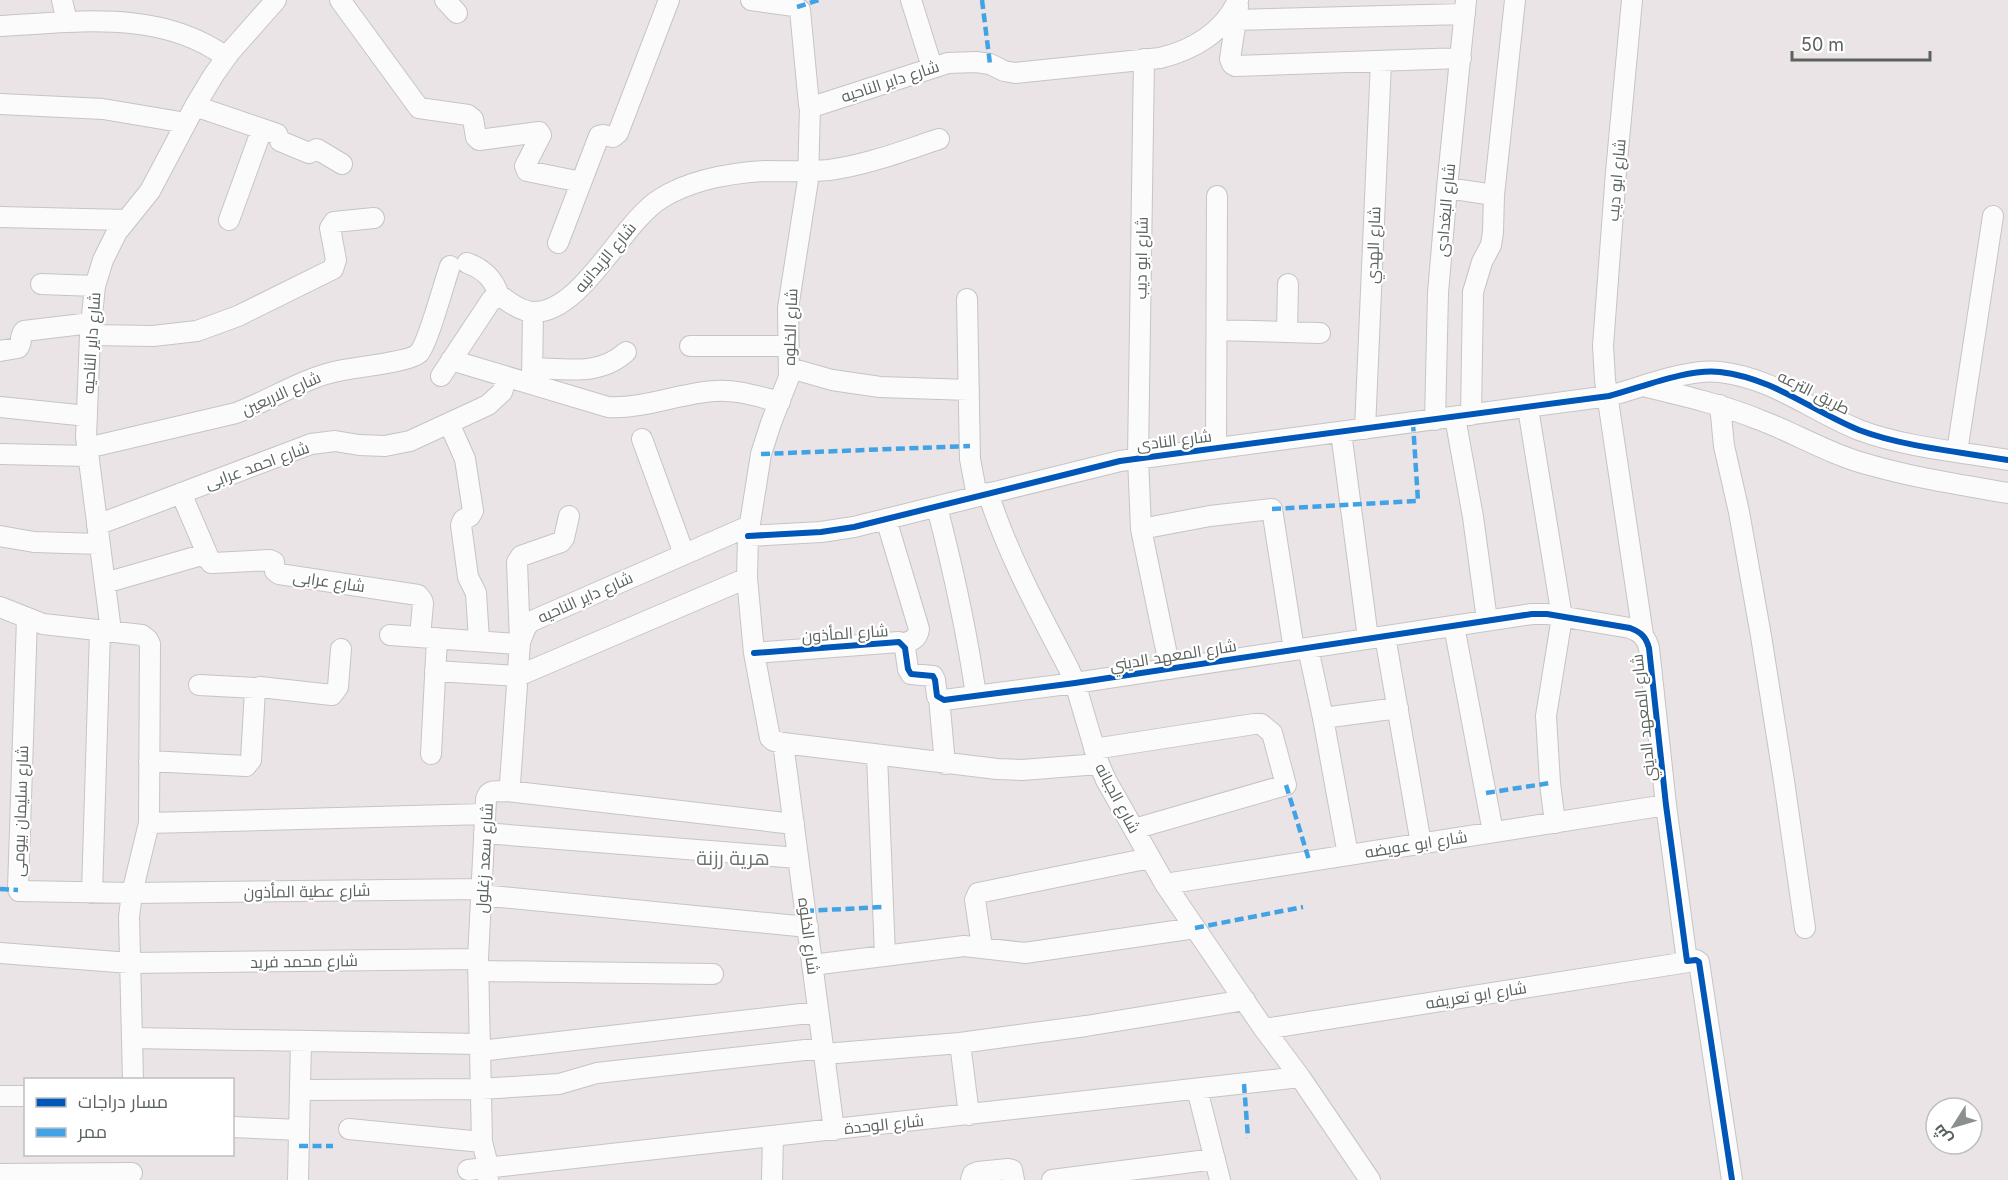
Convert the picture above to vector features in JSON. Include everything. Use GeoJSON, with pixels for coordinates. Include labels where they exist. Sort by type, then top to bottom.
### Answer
{"type":"FeatureCollection","features":[{"type":"Feature","properties":{"kind":"street"},"geometry":{"type":"LineString","coordinates":[[62,0],[67,22]]}},
{"type":"Feature","properties":{"kind":"street"},"geometry":{"type":"LineString","coordinates":[[340,0],[419,108],[471,117],[476,137],[479,140],[539,132],[541,135],[525,166],[527,171],[581,182]]}},
{"type":"Feature","properties":{"kind":"street"},"geometry":{"type":"LineString","coordinates":[[558,243],[599,136],[613,137],[618,133],[669,0]]}},
{"type":"Feature","properties":{"kind":"street"},"geometry":{"type":"LineString","coordinates":[[751,0],[794,6],[800,10],[810,107]]}},
{"type":"Feature","properties":{"kind":"street"},"geometry":{"type":"LineString","coordinates":[[911,0],[932,67]]}},
{"type":"Feature","properties":{"kind":"street"},"geometry":{"type":"LineString","coordinates":[[1238,0],[1230,59],[1235,66],[1461,58]]}},
{"type":"Feature","properties":{"kind":"street","name":"شارع داير الناحيه"},"geometry":{"type":"LineString","coordinates":[[810,107],[948,63],[990,64],[1004,71],[1015,73],[1175,54],[1203,41],[1225,21],[1238,0]]}},
{"type":"Feature","properties":{"kind":"street"},"geometry":{"type":"LineString","coordinates":[[1487,620],[1473,517],[1463,416],[1473,292],[1482,262],[1491,245],[1493,232],[1494,195],[1515,0]]}},
{"type":"Feature","properties":{"kind":"street","name":"شارع ابو ديب"},"geometry":{"type":"LineString","coordinates":[[1632,0],[1603,345],[1605,380],[1643,635]]}},
{"type":"Feature","properties":{"kind":"street","name":"شارع داير الناحيه"},"geometry":{"type":"LineString","coordinates":[[92,893],[105,631],[105,583],[87,452],[90,329],[95,286],[109,246],[126,220],[150,191],[190,115],[226,57],[270,3]]}},
{"type":"Feature","properties":{"kind":"street"},"geometry":{"type":"LineString","coordinates":[[1236,20],[1466,7]]}},
{"type":"Feature","properties":{"kind":"street","name":"شارع البغدادى"},"geometry":{"type":"LineString","coordinates":[[1435,420],[1438,292],[1466,7]]}},
{"type":"Feature","properties":{"kind":"street"},"geometry":{"type":"LineString","coordinates":[[0,26],[67,22],[125,22],[166,29],[200,40],[226,57]]}},
{"type":"Feature","properties":{"kind":"street","name":"شارع ابو ديب"},"geometry":{"type":"LineString","coordinates":[[1144,59],[1138,458],[1141,529],[1170,669]]}},
{"type":"Feature","properties":{"kind":"street","name":"شارع الهدي"},"geometry":{"type":"LineString","coordinates":[[1365,429],[1381,61]]}},
{"type":"Feature","properties":{"kind":"street"},"geometry":{"type":"LineString","coordinates":[[0,104],[190,115],[278,134],[280,141],[309,153],[317,149],[342,164]]}},
{"type":"Feature","properties":{"kind":"street","name":"شارع الخلوه"},"geometry":{"type":"LineString","coordinates":[[810,107],[808,172],[790,289],[788,346],[790,368],[786,388],[761,454],[749,531],[747,578],[754,653],[770,738],[783,743],[834,1130]]}},
{"type":"Feature","properties":{"kind":"street"},"geometry":{"type":"LineString","coordinates":[[229,220],[262,129]]}},
{"type":"Feature","properties":{"kind":"street","name":"شارع الزيدانيه"},"geometry":{"type":"LineString","coordinates":[[533,312],[553,308],[571,297],[605,260],[640,215],[670,193],[688,185],[739,174],[808,172],[853,166],[939,139]]}},
{"type":"Feature","properties":{"kind":"street"},"geometry":{"type":"LineString","coordinates":[[1447,188],[1494,195]]}},
{"type":"Feature","properties":{"kind":"street"},"geometry":{"type":"LineString","coordinates":[[1216,448],[1217,196]]}},
{"type":"Feature","properties":{"kind":"street"},"geometry":{"type":"LineString","coordinates":[[1957,452],[1993,216]]}},
{"type":"Feature","properties":{"kind":"street"},"geometry":{"type":"LineString","coordinates":[[0,217],[126,220]]}},
{"type":"Feature","properties":{"kind":"street"},"geometry":{"type":"LineString","coordinates":[[0,351],[18,348],[21,345],[24,331],[90,329],[175,334],[218,325],[333,269],[336,260],[330,228],[334,222],[374,218]]}},
{"type":"Feature","properties":{"kind":"street","name":"شارع الاربعين"},"geometry":{"type":"LineString","coordinates":[[0,454],[87,452],[236,413],[258,405],[312,377],[413,357],[423,346],[459,265],[476,266],[491,278],[498,296]]}},
{"type":"Feature","properties":{"kind":"street"},"geometry":{"type":"LineString","coordinates":[[41,284],[95,286]]}},
{"type":"Feature","properties":{"kind":"street"},"geometry":{"type":"LineString","coordinates":[[1287,332],[1288,284]]}},
{"type":"Feature","properties":{"kind":"street"},"geometry":{"type":"LineString","coordinates":[[532,376],[533,312],[517,307],[498,296],[492,299],[446,368],[507,377],[532,376],[594,369],[612,363],[626,351]]}},
{"type":"Feature","properties":{"kind":"street","name":"شارع الجبانه"},"geometry":{"type":"LineString","coordinates":[[967,299],[970,459],[1016,568],[1075,683],[1096,757],[1165,884],[1370,1180]]}},
{"type":"Feature","properties":{"kind":"street"},"geometry":{"type":"LineString","coordinates":[[1217,330],[1320,333]]}},
{"type":"Feature","properties":{"kind":"street"},"geometry":{"type":"LineString","coordinates":[[690,346],[788,346]]}},
{"type":"Feature","properties":{"kind":"street"},"geometry":{"type":"LineString","coordinates":[[790,368],[832,380],[880,387],[969,390]]}},
{"type":"Feature","properties":{"kind":"street","name":"طريق الترعه"},"geometry":{"type":"LineString","coordinates":[[1608,396],[1687,374],[1718,372],[1744,376],[1767,383],[1861,431],[1913,445],[2008,460]]}},
{"type":"Feature","properties":{"kind":"street"},"geometry":{"type":"LineString","coordinates":[[532,376],[592,404],[615,407],[639,406],[714,391],[739,393],[780,402]]}},
{"type":"Feature","properties":{"kind":"street","name":"شارع احمد عرابى"},"geometry":{"type":"LineString","coordinates":[[98,534],[181,493],[310,444],[335,441],[372,446],[398,444],[423,436],[493,401],[502,392],[507,377]]}},
{"type":"Feature","properties":{"kind":"street","name":"طريق الترعه"},"geometry":{"type":"LineString","coordinates":[[1646,386],[1720,405],[1762,420],[1829,451],[1869,465],[2008,493]]}},
{"type":"Feature","properties":{"kind":"street","name":"شارع النادى"},"geometry":{"type":"LineString","coordinates":[[749,531],[821,532],[886,519],[1138,458],[1608,396]]}},
{"type":"Feature","properties":{"kind":"street"},"geometry":{"type":"LineString","coordinates":[[1720,405],[1724,446],[1761,636],[1804,928]]}},
{"type":"Feature","properties":{"kind":"street"},"geometry":{"type":"LineString","coordinates":[[0,407],[87,416]]}},
{"type":"Feature","properties":{"kind":"street"},"geometry":{"type":"LineString","coordinates":[[1528,408],[1562,617],[1546,717],[1555,823]]}},
{"type":"Feature","properties":{"kind":"street"},"geometry":{"type":"LineString","coordinates":[[449,423],[465,459],[473,511],[461,525],[468,577],[476,597],[479,640]]}},
{"type":"Feature","properties":{"kind":"street"},"geometry":{"type":"LineString","coordinates":[[1341,432],[1376,637],[1398,708],[1421,844]]}},
{"type":"Feature","properties":{"kind":"street"},"geometry":{"type":"LineString","coordinates":[[642,439],[684,554]]}},
{"type":"Feature","properties":{"kind":"street"},"geometry":{"type":"LineString","coordinates":[[181,493],[211,563]]}},
{"type":"Feature","properties":{"kind":"street"},"geometry":{"type":"LineString","coordinates":[[937,507],[957,584],[976,696]]}},
{"type":"Feature","properties":{"kind":"street"},"geometry":{"type":"LineString","coordinates":[[1141,529],[1210,516],[1272,509],[1301,649],[1323,718],[1348,855]]}},
{"type":"Feature","properties":{"kind":"street","name":"شارع سعد زغلول"},"geometry":{"type":"LineString","coordinates":[[478,1175],[482,1142],[479,965],[486,799],[489,793],[507,790],[510,784],[520,642],[517,562],[521,556],[563,540],[569,516]]}},
{"type":"Feature","properties":{"kind":"street"},"geometry":{"type":"LineString","coordinates":[[886,519],[919,630],[914,639],[902,644]]}},
{"type":"Feature","properties":{"kind":"street","name":"شارع داير الناحيه"},"geometry":{"type":"LineString","coordinates":[[520,642],[526,626],[531,621],[684,554],[749,531]]}},
{"type":"Feature","properties":{"kind":"street"},"geometry":{"type":"LineString","coordinates":[[0,536],[34,542],[98,534]]}},
{"type":"Feature","properties":{"kind":"street","name":"شارع عرابى"},"geometry":{"type":"LineString","coordinates":[[105,583],[202,555],[206,556],[211,563],[270,560],[274,562],[275,571],[279,574],[415,594],[422,600],[429,637]]}},
{"type":"Feature","properties":{"kind":"street"},"geometry":{"type":"LineString","coordinates":[[435,670],[518,676],[747,578]]}},
{"type":"Feature","properties":{"kind":"street"},"geometry":{"type":"LineString","coordinates":[[0,607],[27,618],[66,628],[142,635],[150,644],[148,823],[132,893],[129,917],[133,1078]]}},
{"type":"Feature","properties":{"kind":"street","name":"شارع المعهد الديني"},"geometry":{"type":"LineString","coordinates":[[1075,683],[1532,614],[1630,628],[1643,635],[1649,648],[1666,805],[1688,962],[1696,960],[1699,962],[1732,1180]]}},
{"type":"Feature","properties":{"kind":"street","name":"شارع سليمان بيومى"},"geometry":{"type":"LineString","coordinates":[[27,618],[18,889],[19,891],[132,893]]}},
{"type":"Feature","properties":{"kind":"street"},"geometry":{"type":"LineString","coordinates":[[1454,626],[1493,832]]}},
{"type":"Feature","properties":{"kind":"street"},"geometry":{"type":"LineString","coordinates":[[390,635],[514,644],[520,642]]}},
{"type":"Feature","properties":{"kind":"street"},"geometry":{"type":"LineString","coordinates":[[429,637],[435,670],[431,754]]}},
{"type":"Feature","properties":{"kind":"street","name":"شارع المأذون"},"geometry":{"type":"LineString","coordinates":[[754,653],[899,642],[906,648],[909,672],[913,675],[933,676],[939,698]]}},
{"type":"Feature","properties":{"kind":"street"},"geometry":{"type":"LineString","coordinates":[[199,685],[260,687],[332,694],[338,687],[341,649]]}},
{"type":"Feature","properties":{"kind":"street"},"geometry":{"type":"LineString","coordinates":[[945,764],[939,698],[944,700],[1075,683]]}},
{"type":"Feature","properties":{"kind":"street"},"geometry":{"type":"LineString","coordinates":[[149,761],[246,766],[251,760],[256,688]]}},
{"type":"Feature","properties":{"kind":"street"},"geometry":{"type":"LineString","coordinates":[[1323,718],[1398,708]]}},
{"type":"Feature","properties":{"kind":"street"},"geometry":{"type":"LineString","coordinates":[[783,743],[945,764],[1022,770],[1254,724],[1261,724],[1272,733],[1286,785],[1134,829]]}},
{"type":"Feature","properties":{"kind":"street"},"geometry":{"type":"LineString","coordinates":[[877,755],[885,956]]}},
{"type":"Feature","properties":{"kind":"street"},"geometry":{"type":"LineString","coordinates":[[507,790],[794,824]]}},
{"type":"Feature","properties":{"kind":"street","name":"شارع ابو عويضه"},"geometry":{"type":"LineString","coordinates":[[1165,884],[1666,805]]}},
{"type":"Feature","properties":{"kind":"street"},"geometry":{"type":"LineString","coordinates":[[148,823],[485,823],[798,858]]}},
{"type":"Feature","properties":{"kind":"street"},"geometry":{"type":"LineString","coordinates":[[982,947],[975,900],[978,893],[1150,858]]}},
{"type":"Feature","properties":{"kind":"street","name":"شارع عطية المأذون"},"geometry":{"type":"LineString","coordinates":[[132,893],[482,892],[808,927]]}},
{"type":"Feature","properties":{"kind":"street"},"geometry":{"type":"LineString","coordinates":[[812,965],[964,946],[1025,953],[1195,928]]}},
{"type":"Feature","properties":{"kind":"street","name":"شارع محمد فريد"},"geometry":{"type":"LineString","coordinates":[[0,953],[130,963],[479,965],[713,974]]}},
{"type":"Feature","properties":{"kind":"street","name":"شارع ابو تعريفه"},"geometry":{"type":"LineString","coordinates":[[1264,1029],[1688,962]]}},
{"type":"Feature","properties":{"kind":"street"},"geometry":{"type":"LineString","coordinates":[[300,1090],[480,1089],[559,1084],[597,1073],[823,1051],[960,1043],[1086,1026],[1245,1000]]}},
{"type":"Feature","properties":{"kind":"street"},"geometry":{"type":"LineString","coordinates":[[132,1038],[300,1041],[480,1048],[819,1012]]}},
{"type":"Feature","properties":{"kind":"street"},"geometry":{"type":"LineString","coordinates":[[298,1180],[300,1041]]}},
{"type":"Feature","properties":{"kind":"street"},"geometry":{"type":"LineString","coordinates":[[960,1043],[969,1115]]}},
{"type":"Feature","properties":{"kind":"street","name":"شارع الوحدة"},"geometry":{"type":"LineString","coordinates":[[478,1175],[773,1136],[1300,1077]]}},
{"type":"Feature","properties":{"kind":"street"},"geometry":{"type":"LineString","coordinates":[[1197,1089],[1220,1180]]}},
{"type":"Feature","properties":{"kind":"street"},"geometry":{"type":"LineString","coordinates":[[1,1096],[24,1096]]}},
{"type":"Feature","properties":{"kind":"street"},"geometry":{"type":"LineString","coordinates":[[234,1127],[299,1130]]}},
{"type":"Feature","properties":{"kind":"street"},"geometry":{"type":"LineString","coordinates":[[349,1129],[482,1142]]}},
{"type":"Feature","properties":{"kind":"street"},"geometry":{"type":"LineString","coordinates":[[772,1180],[773,1136]]}},
{"type":"Feature","properties":{"kind":"street"},"geometry":{"type":"LineString","coordinates":[[1052,1180],[1215,1159]]}},
{"type":"Feature","properties":{"kind":"street"},"geometry":{"type":"LineString","coordinates":[[0,1174],[133,1169]]}},
{"type":"Feature","properties":{"kind":"street"},"geometry":{"type":"LineString","coordinates":[[971,1180],[973,1174],[978,1172],[1008,1169],[1013,1172],[1014,1180]]}},
{"type":"Feature","properties":{"kind":"marked path"},"geometry":{"type":"LineString","coordinates":[[797,7],[819,0]]}},
{"type":"Feature","properties":{"kind":"marked path"},"geometry":{"type":"LineString","coordinates":[[982,0],[990,64]]}},
{"type":"Feature","properties":{"kind":"marked path"},"geometry":{"type":"LineString","coordinates":[[1272,509],[1418,501],[1413,423]]}},
{"type":"Feature","properties":{"kind":"marked path"},"geometry":{"type":"LineString","coordinates":[[761,454],[970,446]]}},
{"type":"Feature","properties":{"kind":"marked path"},"geometry":{"type":"LineString","coordinates":[[1486,793],[1550,783]]}},
{"type":"Feature","properties":{"kind":"marked path"},"geometry":{"type":"LineString","coordinates":[[1286,785],[1309,860]]}},
{"type":"Feature","properties":{"kind":"marked path"},"geometry":{"type":"LineString","coordinates":[[0,889],[18,890]]}},
{"type":"Feature","properties":{"kind":"marked path"},"geometry":{"type":"LineString","coordinates":[[805,911],[883,907]]}},
{"type":"Feature","properties":{"kind":"marked path"},"geometry":{"type":"LineString","coordinates":[[1195,928],[1303,907]]}},
{"type":"Feature","properties":{"kind":"marked path"},"geometry":{"type":"LineString","coordinates":[[1244,1084],[1248,1138]]}},
{"type":"Feature","properties":{"kind":"marked path"},"geometry":{"type":"LineString","coordinates":[[299,1146],[333,1146]]}},
{"type":"Feature","properties":{"kind":"cycle path"},"geometry":{"type":"LineString","coordinates":[[748,536],[821,532],[854,527],[1120,461],[1609,396],[1679,376],[1707,372],[1739,375],[1757,381],[1876,436],[1914,445],[2008,460]]}},
{"type":"Feature","properties":{"kind":"cycle path"},"geometry":{"type":"LineString","coordinates":[[754,653],[899,642],[905,648],[911,674],[933,676],[937,696],[944,700],[1075,683],[1532,614],[1547,614],[1637,631],[1645,638],[1649,648],[1666,805],[1687,961],[1699,962],[1732,1180]]}},
{"type":"Feature","properties":{"kind":"district","name":"هرية رزنة"},"geometry":{"type":"Point","coordinates":[733,858]}}]}
